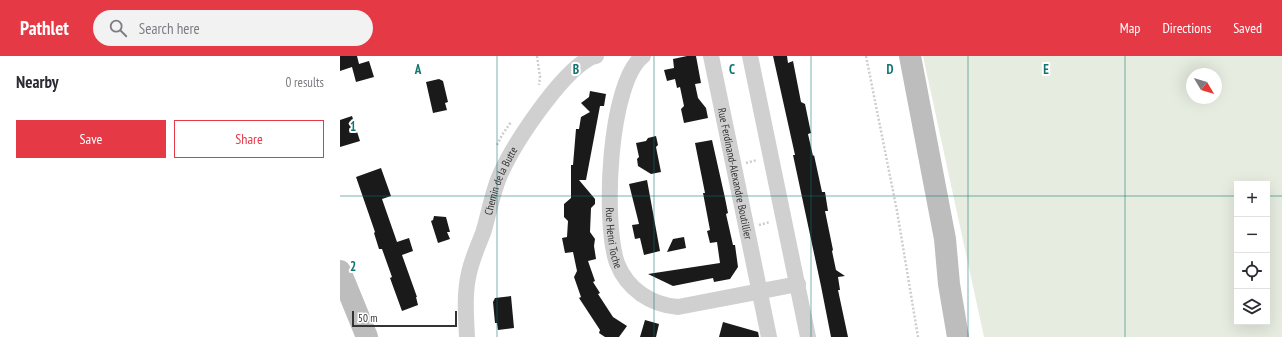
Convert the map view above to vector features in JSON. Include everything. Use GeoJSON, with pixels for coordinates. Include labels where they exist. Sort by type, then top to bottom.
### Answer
{"type":"FeatureCollection","features":[{"type":"Feature","properties":{"kind":"main road"},"geometry":{"type":"LineString","coordinates":[[910,56],[945,239],[949,284],[958,337]]}},
{"type":"Feature","properties":{"kind":"main road"},"geometry":{"type":"LineString","coordinates":[[945,239],[955,267],[971,337]]}},
{"type":"Feature","properties":{"kind":"main road"},"geometry":{"type":"LineString","coordinates":[[340,271],[367,337]]}},
{"type":"Feature","properties":{"kind":"street","name":"Chemin de la Butte"},"geometry":{"type":"LineString","coordinates":[[467,337],[465,309],[469,274],[500,174],[527,128],[557,88],[574,69],[589,58],[596,56]]}},
{"type":"Feature","properties":{"kind":"street","name":"Rue Ferdinand-Alexandre Boutillier"},"geometry":{"type":"LineString","coordinates":[[711,56],[769,337]]}},
{"type":"Feature","properties":{"kind":"street"},"geometry":{"type":"LineString","coordinates":[[750,56],[808,337]]}},
{"type":"Feature","properties":{"kind":"street","name":"Rue Henri Toche"},"geometry":{"type":"LineString","coordinates":[[640,57],[628,78],[623,92],[613,140],[610,168],[609,195],[613,243],[617,263],[625,279],[638,292],[654,302],[669,306],[683,306],[760,291]]}},
{"type":"Feature","properties":{"kind":"street"},"geometry":{"type":"LineString","coordinates":[[760,291],[798,284]]}},
{"type":"Feature","properties":{"kind":"path"},"geometry":{"type":"LineString","coordinates":[[866,56],[897,211],[918,337]]}},
{"type":"Feature","properties":{"kind":"path"},"geometry":{"type":"LineString","coordinates":[[734,166],[771,157]]}},
{"type":"Feature","properties":{"kind":"path"},"geometry":{"type":"LineString","coordinates":[[746,227],[784,220]]}},
{"type":"Feature","properties":{"kind":"shaded area"},"geometry":{"type":"Polygon","coordinates":[[[923,56],[1282,56],[1282,337],[984,337],[923,56]]]}},
{"type":"Feature","properties":{"kind":"building"},"geometry":{"type":"Polygon","coordinates":[[[340,56],[357,56],[359,64],[369,61],[374,77],[356,82],[352,67],[340,71],[340,56]]]}},
{"type":"Feature","properties":{"kind":"building"},"geometry":{"type":"Polygon","coordinates":[[[696,56],[701,83],[695,84],[698,98],[706,108],[708,118],[684,123],[681,109],[684,106],[680,87],[677,88],[675,79],[667,81],[664,70],[674,68],[673,59],[696,56]]]}},
{"type":"Feature","properties":{"kind":"building"},"geometry":{"type":"Polygon","coordinates":[[[773,56],[787,56],[788,63],[793,61],[801,102],[805,104],[811,133],[808,134],[813,156],[814,155],[822,192],[825,192],[828,211],[825,211],[836,270],[845,276],[838,277],[840,290],[838,290],[848,337],[831,337],[793,155],[795,155],[773,56]]]}},
{"type":"Feature","properties":{"kind":"building"},"geometry":{"type":"Polygon","coordinates":[[[439,79],[443,81],[448,102],[445,103],[447,110],[433,113],[426,82],[439,79]]]}},
{"type":"Feature","properties":{"kind":"building"},"geometry":{"type":"Polygon","coordinates":[[[590,91],[606,94],[604,106],[600,106],[586,180],[579,180],[595,199],[595,204],[591,208],[590,232],[595,239],[594,246],[596,259],[588,261],[595,281],[593,282],[600,293],[598,294],[613,317],[627,326],[619,337],[605,337],[599,333],[600,330],[579,298],[581,297],[574,277],[577,271],[573,252],[565,253],[562,238],[567,237],[568,221],[564,217],[564,204],[571,198],[571,165],[573,165],[576,129],[579,129],[581,117],[590,112],[581,103],[589,97],[590,91]]]}},
{"type":"Feature","properties":{"kind":"building"},"geometry":{"type":"Polygon","coordinates":[[[352,116],[360,141],[340,147],[340,120],[352,116]]]}},
{"type":"Feature","properties":{"kind":"building"},"geometry":{"type":"Polygon","coordinates":[[[656,136],[658,145],[656,147],[661,172],[651,174],[638,166],[637,159],[639,157],[636,143],[646,141],[648,138],[656,136]]]}},
{"type":"Feature","properties":{"kind":"building"},"geometry":{"type":"Polygon","coordinates":[[[712,140],[728,213],[726,214],[733,245],[735,245],[738,267],[730,279],[714,282],[713,278],[673,286],[648,274],[720,263],[717,242],[710,243],[707,231],[710,230],[703,193],[705,193],[695,143],[712,140]]]}},
{"type":"Feature","properties":{"kind":"building"},"geometry":{"type":"Polygon","coordinates":[[[381,168],[391,196],[382,199],[397,242],[409,238],[413,251],[402,255],[417,297],[418,305],[402,311],[390,278],[392,277],[382,249],[379,249],[374,233],[375,232],[356,177],[381,168]]]}},
{"type":"Feature","properties":{"kind":"building"},"geometry":{"type":"Polygon","coordinates":[[[647,180],[660,251],[644,255],[640,238],[635,239],[632,225],[639,224],[629,184],[647,180]]]}},
{"type":"Feature","properties":{"kind":"building"},"geometry":{"type":"Polygon","coordinates":[[[434,216],[446,217],[450,232],[447,232],[450,239],[438,243],[431,221],[433,220],[434,216]]]}},
{"type":"Feature","properties":{"kind":"building"},"geometry":{"type":"Polygon","coordinates":[[[684,237],[686,248],[667,252],[673,239],[684,237]]]}},
{"type":"Feature","properties":{"kind":"building"},"geometry":{"type":"Polygon","coordinates":[[[511,296],[514,328],[498,330],[497,323],[495,323],[493,302],[495,298],[511,296]]]}},
{"type":"Feature","properties":{"kind":"building"},"geometry":{"type":"Polygon","coordinates":[[[645,320],[659,324],[656,337],[640,337],[645,320]]]}},
{"type":"Feature","properties":{"kind":"building"},"geometry":{"type":"Polygon","coordinates":[[[723,322],[758,332],[759,337],[719,337],[723,322]]]}}]}
